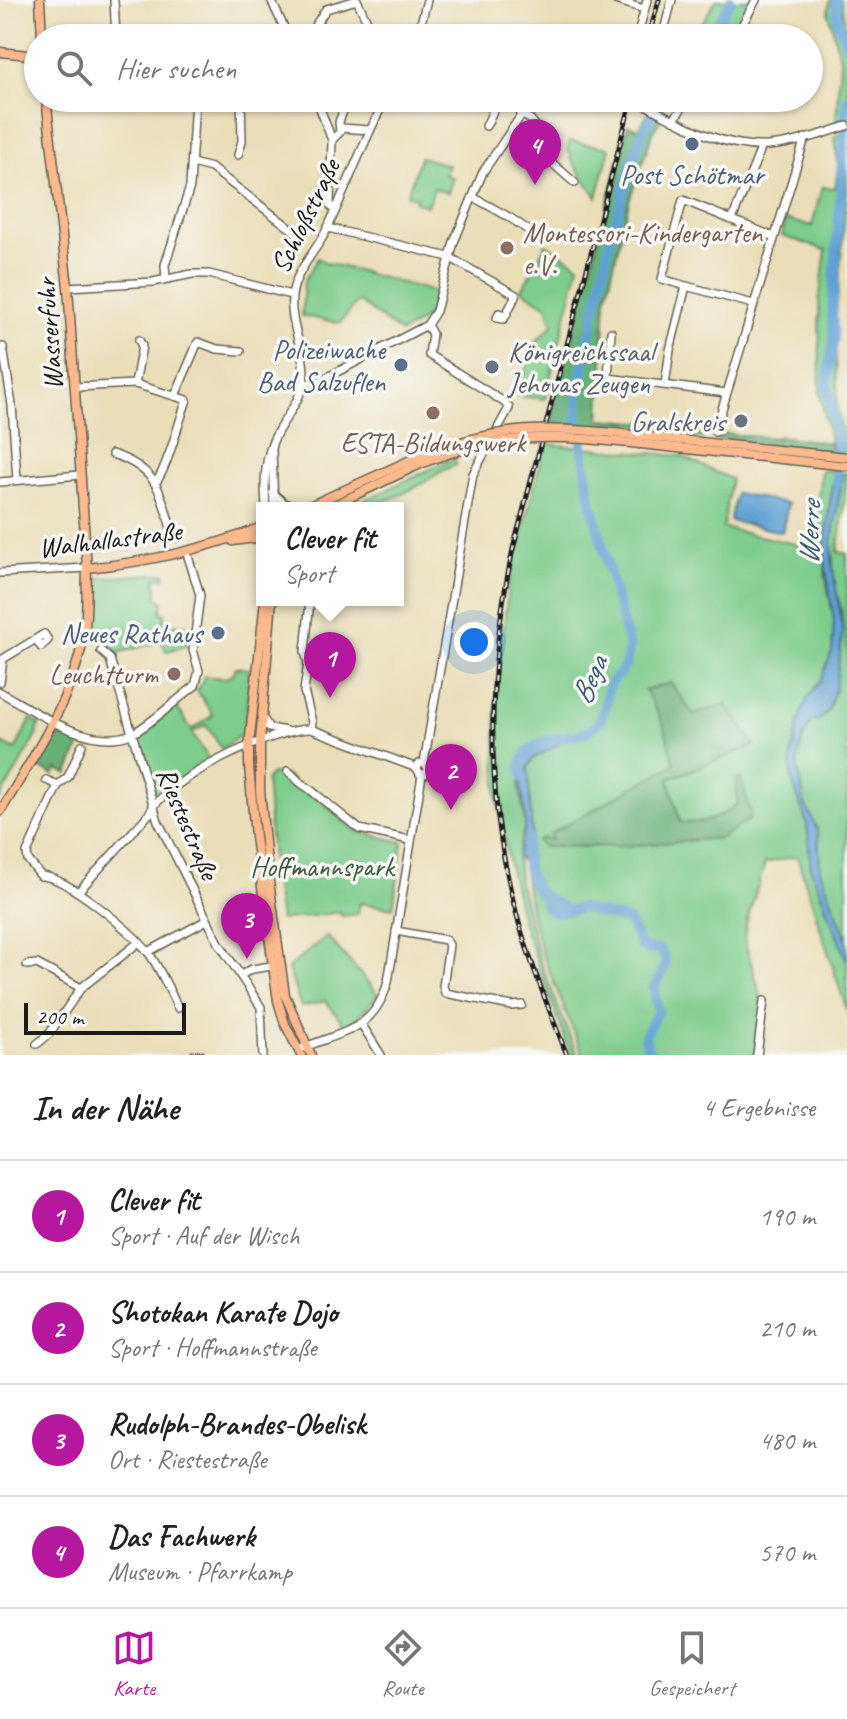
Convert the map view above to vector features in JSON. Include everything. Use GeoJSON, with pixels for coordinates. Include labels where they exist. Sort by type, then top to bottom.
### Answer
{"type":"FeatureCollection","features":[{"type":"Feature","properties":{"kind":"main road"},"geometry":{"type":"LineString","coordinates":[[40,0],[41,24]]}},
{"type":"Feature","properties":{"kind":"main road"},"geometry":{"type":"LineString","coordinates":[[0,52],[24,55]]}},
{"type":"Feature","properties":{"kind":"main road","name":"Wasserfuhr"},"geometry":{"type":"LineString","coordinates":[[0,812],[53,721],[71,682],[83,640],[87,568],[75,387],[68,287],[48,112]]}},
{"type":"Feature","properties":{"kind":"main road"},"geometry":{"type":"LineString","coordinates":[[320,502],[414,463],[471,446],[530,437],[641,440],[815,458],[847,457]]}},
{"type":"Feature","properties":{"kind":"main road"},"geometry":{"type":"LineString","coordinates":[[815,458],[847,466]]}},
{"type":"Feature","properties":{"kind":"main road"},"geometry":{"type":"LineString","coordinates":[[339,502],[414,463]]}},
{"type":"Feature","properties":{"kind":"main road","name":"Walhallastraße"},"geometry":{"type":"LineString","coordinates":[[87,568],[146,562],[187,553],[256,529]]}},
{"type":"Feature","properties":{"kind":"main road","name":"Walhallastraße"},"geometry":{"type":"LineString","coordinates":[[225,541],[256,538]]}},
{"type":"Feature","properties":{"kind":"main road"},"geometry":{"type":"LineString","coordinates":[[264,606],[249,746],[253,824],[272,966],[285,1024],[304,1052]]}},
{"type":"Feature","properties":{"kind":"main road"},"geometry":{"type":"LineString","coordinates":[[271,606],[260,741],[260,790],[278,956],[285,995],[304,1052]]}},
{"type":"Feature","properties":{"kind":"street"},"geometry":{"type":"LineString","coordinates":[[114,0],[115,24]]}},
{"type":"Feature","properties":{"kind":"street"},"geometry":{"type":"LineString","coordinates":[[271,0],[282,24]]}},
{"type":"Feature","properties":{"kind":"street"},"geometry":{"type":"LineString","coordinates":[[316,24],[326,9],[357,0],[367,24]]}},
{"type":"Feature","properties":{"kind":"street"},"geometry":{"type":"LineString","coordinates":[[422,24],[427,0]]}},
{"type":"Feature","properties":{"kind":"street"},"geometry":{"type":"LineString","coordinates":[[615,0],[644,9]]}},
{"type":"Feature","properties":{"kind":"street"},"geometry":{"type":"LineString","coordinates":[[640,24],[647,0]]}},
{"type":"Feature","properties":{"kind":"street"},"geometry":{"type":"LineString","coordinates":[[666,24],[672,0]]}},
{"type":"Feature","properties":{"kind":"street"},"geometry":{"type":"LineString","coordinates":[[743,24],[756,0]]}},
{"type":"Feature","properties":{"kind":"street"},"geometry":{"type":"LineString","coordinates":[[166,279],[165,265],[190,187],[194,112]]}},
{"type":"Feature","properties":{"kind":"street"},"geometry":{"type":"LineString","coordinates":[[238,155],[242,141],[241,112]]}},
{"type":"Feature","properties":{"kind":"street"},"geometry":{"type":"LineString","coordinates":[[321,112],[332,140],[330,205],[335,210]]}},
{"type":"Feature","properties":{"kind":"street"},"geometry":{"type":"LineString","coordinates":[[341,128],[339,122],[343,112]]}},
{"type":"Feature","properties":{"kind":"street","name":"Schloßstraße"},"geometry":{"type":"LineString","coordinates":[[303,384],[304,362],[293,324],[291,295],[303,268],[328,228],[379,112]]}},
{"type":"Feature","properties":{"kind":"street"},"geometry":{"type":"LineString","coordinates":[[486,126],[493,112]]}},
{"type":"Feature","properties":{"kind":"street"},"geometry":{"type":"LineString","coordinates":[[661,112],[712,136],[762,146],[847,126]]}},
{"type":"Feature","properties":{"kind":"street"},"geometry":{"type":"LineString","coordinates":[[674,120],[679,112]]}},
{"type":"Feature","properties":{"kind":"street"},"geometry":{"type":"LineString","coordinates":[[266,502],[265,468],[276,435],[300,396],[303,384],[318,382],[427,325],[436,311],[449,257],[483,172],[521,114],[531,120],[541,133],[544,156],[575,183]]}},
{"type":"Feature","properties":{"kind":"street"},"geometry":{"type":"LineString","coordinates":[[332,140],[341,128]]}},
{"type":"Feature","properties":{"kind":"street"},"geometry":{"type":"LineString","coordinates":[[341,128],[370,130]]}},
{"type":"Feature","properties":{"kind":"street"},"geometry":{"type":"LineString","coordinates":[[715,432],[805,138]]}},
{"type":"Feature","properties":{"kind":"street"},"geometry":{"type":"LineString","coordinates":[[732,220],[762,146]]}},
{"type":"Feature","properties":{"kind":"street"},"geometry":{"type":"LineString","coordinates":[[192,163],[211,168],[298,234]]}},
{"type":"Feature","properties":{"kind":"street"},"geometry":{"type":"LineString","coordinates":[[473,197],[518,222],[544,241]]}},
{"type":"Feature","properties":{"kind":"street"},"geometry":{"type":"LineString","coordinates":[[753,304],[662,279],[683,200],[774,237]]}},
{"type":"Feature","properties":{"kind":"street"},"geometry":{"type":"LineString","coordinates":[[328,228],[449,257],[516,295],[506,315]]}},
{"type":"Feature","properties":{"kind":"street"},"geometry":{"type":"LineString","coordinates":[[68,287],[192,274],[222,275],[291,295]]}},
{"type":"Feature","properties":{"kind":"street"},"geometry":{"type":"LineString","coordinates":[[665,385],[686,286]]}},
{"type":"Feature","properties":{"kind":"street"},"geometry":{"type":"LineString","coordinates":[[304,1052],[362,1025],[378,1007],[385,992],[473,474],[508,411],[508,405],[429,355],[432,334],[427,325]]}},
{"type":"Feature","properties":{"kind":"street"},"geometry":{"type":"LineString","coordinates":[[611,332],[608,378],[726,393]]}},
{"type":"Feature","properties":{"kind":"street"},"geometry":{"type":"LineString","coordinates":[[135,384],[142,346],[139,340]]}},
{"type":"Feature","properties":{"kind":"street"},"geometry":{"type":"LineString","coordinates":[[175,396],[198,342],[217,349],[241,351]]}},
{"type":"Feature","properties":{"kind":"street"},"geometry":{"type":"LineString","coordinates":[[3,347],[12,405],[17,480]]}},
{"type":"Feature","properties":{"kind":"street"},"geometry":{"type":"LineString","coordinates":[[75,387],[135,384],[187,400],[164,473],[155,483]]}},
{"type":"Feature","properties":{"kind":"street"},"geometry":{"type":"LineString","coordinates":[[272,447],[274,502]]}},
{"type":"Feature","properties":{"kind":"street"},"geometry":{"type":"LineString","coordinates":[[112,454],[137,464],[155,483],[174,538]]}},
{"type":"Feature","properties":{"kind":"street"},"geometry":{"type":"LineString","coordinates":[[0,482],[80,475]]}},
{"type":"Feature","properties":{"kind":"street"},"geometry":{"type":"LineString","coordinates":[[273,493],[283,502]]}},
{"type":"Feature","properties":{"kind":"street"},"geometry":{"type":"LineString","coordinates":[[0,692],[86,735],[131,734],[198,681],[199,671],[193,650],[200,595],[187,553]]}},
{"type":"Feature","properties":{"kind":"street","name":"Walhallastraße"},"geometry":{"type":"LineString","coordinates":[[0,573],[87,568]]}},
{"type":"Feature","properties":{"kind":"street"},"geometry":{"type":"LineString","coordinates":[[310,606],[304,691],[311,729]]}},
{"type":"Feature","properties":{"kind":"street"},"geometry":{"type":"LineString","coordinates":[[0,682],[2,659],[36,639]]}},
{"type":"Feature","properties":{"kind":"street","name":"Riestestraße"},"geometry":{"type":"LineString","coordinates":[[101,651],[110,659],[152,806],[207,920],[261,1007],[263,1055]]}},
{"type":"Feature","properties":{"kind":"street"},"geometry":{"type":"LineString","coordinates":[[262,717],[270,729],[288,732]]}},
{"type":"Feature","properties":{"kind":"street"},"geometry":{"type":"LineString","coordinates":[[79,891],[149,814],[152,806],[184,780],[229,753],[260,741],[311,729],[421,769]]}},
{"type":"Feature","properties":{"kind":"street"},"geometry":{"type":"LineString","coordinates":[[82,745],[68,777],[58,785],[27,857],[41,876],[50,876],[79,891],[148,952],[178,1008]]}},
{"type":"Feature","properties":{"kind":"street"},"geometry":{"type":"LineString","coordinates":[[288,771],[298,783],[359,829],[410,840]]}},
{"type":"Feature","properties":{"kind":"street"},"geometry":{"type":"LineString","coordinates":[[46,780],[58,785]]}},
{"type":"Feature","properties":{"kind":"street"},"geometry":{"type":"LineString","coordinates":[[148,952],[207,920]]}},
{"type":"Feature","properties":{"kind":"street"},"geometry":{"type":"LineString","coordinates":[[396,931],[446,940],[449,945],[443,986],[445,993],[512,1006],[522,1005]]}},
{"type":"Feature","properties":{"kind":"street"},"geometry":{"type":"LineString","coordinates":[[37,1044],[49,1034],[81,988],[138,943]]}},
{"type":"Feature","properties":{"kind":"street"},"geometry":{"type":"LineString","coordinates":[[27,965],[37,964],[81,988]]}},
{"type":"Feature","properties":{"kind":"street"},"geometry":{"type":"LineString","coordinates":[[241,975],[252,969],[272,966]]}},
{"type":"Feature","properties":{"kind":"street"},"geometry":{"type":"LineString","coordinates":[[757,1055],[764,1001]]}},
{"type":"Feature","properties":{"kind":"street"},"geometry":{"type":"LineString","coordinates":[[362,1025],[381,1055]]}},
{"type":"Feature","properties":{"kind":"street"},"geometry":{"type":"LineString","coordinates":[[194,1055],[201,1055]]}},
{"type":"Feature","properties":{"kind":"green space"},"geometry":{"type":"Polygon","coordinates":[[[716,0],[750,0],[737,24],[701,24],[716,0]]]}},
{"type":"Feature","properties":{"kind":"green space"},"geometry":{"type":"Polygon","coordinates":[[[830,0],[841,0],[847,33],[847,119],[836,123],[840,59],[828,11],[830,0]]]}},
{"type":"Feature","properties":{"kind":"green space"},"geometry":{"type":"Polygon","coordinates":[[[648,113],[661,119],[654,130],[629,201],[606,299],[600,419],[708,428],[704,438],[550,424],[628,125],[639,129],[648,113]]]}},
{"type":"Feature","properties":{"kind":"green space"},"geometry":{"type":"Polygon","coordinates":[[[847,132],[847,193],[835,327],[838,413],[847,452],[832,451],[820,393],[819,302],[826,250],[782,236],[786,220],[812,226],[822,187],[835,188],[838,166],[835,136],[847,132]]]}},
{"type":"Feature","properties":{"kind":"green space"},"geometry":{"type":"Polygon","coordinates":[[[570,141],[610,148],[597,197],[570,158],[572,155],[567,151],[570,141]]]}},
{"type":"Feature","properties":{"kind":"green space"},"geometry":{"type":"Polygon","coordinates":[[[420,157],[448,165],[445,175],[453,177],[448,193],[434,188],[427,206],[415,202],[416,197],[407,195],[420,157]]]}},
{"type":"Feature","properties":{"kind":"green space"},"geometry":{"type":"Polygon","coordinates":[[[546,244],[579,265],[545,399],[516,396],[538,339],[553,325],[547,306],[522,290],[546,244]]]}},
{"type":"Feature","properties":{"kind":"green space"},"geometry":{"type":"Polygon","coordinates":[[[318,258],[328,264],[435,292],[431,308],[421,321],[401,333],[358,301],[340,323],[302,316],[304,281],[318,258]]]}},
{"type":"Feature","properties":{"kind":"green space"},"geometry":{"type":"Polygon","coordinates":[[[725,434],[779,436],[830,443],[832,451],[718,439],[725,434]]]}},
{"type":"Feature","properties":{"kind":"green space"},"geometry":{"type":"Polygon","coordinates":[[[545,444],[681,456],[731,479],[723,528],[813,548],[821,470],[834,471],[826,532],[825,574],[834,621],[832,651],[821,680],[807,699],[791,758],[792,780],[807,824],[811,869],[847,961],[847,1011],[797,856],[765,863],[746,924],[744,939],[763,1003],[755,1055],[583,1055],[542,953],[530,909],[523,864],[532,836],[528,767],[533,759],[558,744],[537,747],[519,784],[525,824],[517,855],[519,881],[539,958],[577,1055],[571,1055],[522,921],[497,796],[496,698],[508,589],[545,444]],[[646,690],[663,723],[676,764],[551,833],[553,840],[542,838],[544,847],[625,846],[720,838],[750,819],[737,781],[738,803],[732,809],[711,820],[680,823],[669,779],[754,745],[646,690]]]}},
{"type":"Feature","properties":{"kind":"green space"},"geometry":{"type":"Polygon","coordinates":[[[454,458],[456,465],[408,491],[380,502],[361,502],[454,458]]]}},
{"type":"Feature","properties":{"kind":"green space"},"geometry":{"type":"Polygon","coordinates":[[[843,473],[847,473],[847,479],[838,552],[847,554],[847,940],[820,870],[818,831],[805,804],[797,764],[801,743],[811,721],[835,690],[843,632],[842,612],[834,583],[832,541],[843,473]]]}},
{"type":"Feature","properties":{"kind":"green space"},"geometry":{"type":"Polygon","coordinates":[[[165,573],[165,578],[156,578],[155,585],[157,598],[163,601],[161,613],[165,614],[164,624],[195,626],[194,630],[189,630],[187,646],[166,651],[162,641],[115,654],[112,646],[91,636],[100,578],[165,573]]]}},
{"type":"Feature","properties":{"kind":"green space"},"geometry":{"type":"Polygon","coordinates":[[[235,667],[250,669],[244,732],[222,749],[206,725],[192,733],[208,758],[161,795],[154,794],[138,742],[140,733],[176,706],[192,730],[213,715],[197,691],[204,676],[226,678],[235,667]]]}},
{"type":"Feature","properties":{"kind":"green space"},"geometry":{"type":"Polygon","coordinates":[[[671,683],[693,714],[726,705],[755,745],[669,779],[680,822],[711,819],[732,808],[738,803],[737,780],[741,778],[750,819],[720,838],[625,846],[544,847],[537,841],[542,838],[552,840],[550,834],[675,764],[663,723],[645,690],[671,683]]]}},
{"type":"Feature","properties":{"kind":"green space"},"geometry":{"type":"Polygon","coordinates":[[[31,719],[39,724],[37,736],[0,798],[0,742],[15,750],[31,719]]]}},
{"type":"Feature","properties":{"kind":"green space"},"geometry":{"type":"Polygon","coordinates":[[[56,736],[82,740],[68,774],[57,769],[54,775],[37,767],[56,736]]]}},
{"type":"Feature","properties":{"kind":"green space","name":"Hoffmannspark"},"geometry":{"type":"Polygon","coordinates":[[[271,774],[292,779],[293,787],[306,789],[356,831],[403,842],[393,908],[360,903],[358,914],[341,916],[341,912],[280,920],[273,876],[266,780],[271,774]]]}},
{"type":"Feature","properties":{"kind":"green space"},"geometry":{"type":"Polygon","coordinates":[[[327,936],[378,994],[357,1019],[345,1026],[326,1001],[301,1007],[288,968],[327,936]]]}},
{"type":"Feature","properties":{"kind":"water"},"geometry":{"type":"Polygon","coordinates":[[[834,471],[843,473],[832,541],[832,563],[843,632],[835,690],[828,711],[820,720],[811,721],[801,743],[797,764],[805,804],[818,831],[820,870],[847,940],[847,961],[811,869],[807,824],[792,780],[791,758],[807,699],[821,680],[832,651],[834,621],[824,554],[834,471]]]}},
{"type":"Feature","properties":{"kind":"water"},"geometry":{"type":"Polygon","coordinates":[[[736,493],[788,504],[782,532],[730,521],[736,493]]]}},
{"type":"Feature","properties":{"kind":"water"},"geometry":{"type":"Polygon","coordinates":[[[559,738],[559,744],[533,759],[528,768],[532,836],[523,864],[517,855],[525,828],[520,773],[522,763],[540,746],[559,738]]]}},
{"type":"Feature","properties":{"kind":"waterway","name":"Bega"},"geometry":{"type":"LineString","coordinates":[[717,24],[731,0]]}},
{"type":"Feature","properties":{"kind":"waterway","name":"Werre"},"geometry":{"type":"LineString","coordinates":[[836,0],[838,23],[847,46]]}},
{"type":"Feature","properties":{"kind":"waterway","name":"Werre"},"geometry":{"type":"LineString","coordinates":[[837,483],[838,446],[827,381],[834,339],[832,312],[847,100]]}},
{"type":"Feature","properties":{"kind":"waterway","name":"Bega"},"geometry":{"type":"LineString","coordinates":[[524,778],[522,763],[529,751],[547,740],[583,733],[596,725],[602,715],[608,689],[627,659],[629,647],[592,505],[577,414],[579,385],[611,237],[635,152],[655,112]]}},
{"type":"Feature","properties":{"kind":"waterway","name":"Bega"},"geometry":{"type":"LineString","coordinates":[[528,838],[528,870],[539,892],[567,911],[581,908],[629,921],[641,947],[659,949],[663,954],[664,968],[654,988],[658,1011],[645,1036],[649,1055]]}},
{"type":"Feature","properties":{"kind":"waterway"},"geometry":{"type":"LineString","coordinates":[[544,897],[546,907],[554,912],[567,911]]}},
{"type":"Feature","properties":{"kind":"railway"},"geometry":{"type":"LineString","coordinates":[[652,24],[659,0]]}},
{"type":"Feature","properties":{"kind":"railway"},"geometry":{"type":"LineString","coordinates":[[567,1055],[530,957],[508,876],[495,783],[494,690],[504,596],[513,549],[628,112]]}},
{"type":"Feature","properties":{"kind":"place","name":"Post Schötmar"},"geometry":{"type":"Point","coordinates":[692,144]}},
{"type":"Feature","properties":{"kind":"place","name":"Das Fachwerk"},"geometry":{"type":"Point","coordinates":[535,185]}},
{"type":"Feature","properties":{"kind":"place","name":"Montessori-Kindergarten e.V."},"geometry":{"type":"Point","coordinates":[507,248]}},
{"type":"Feature","properties":{"kind":"place","name":"Polizeiwache Bad Salzuflen"},"geometry":{"type":"Point","coordinates":[401,365]}},
{"type":"Feature","properties":{"kind":"place","name":"Königreichssaal Jehovas Zeugen"},"geometry":{"type":"Point","coordinates":[492,367]}},
{"type":"Feature","properties":{"kind":"place","name":"ESTA-Bildungswerk"},"geometry":{"type":"Point","coordinates":[433,413]}},
{"type":"Feature","properties":{"kind":"place","name":"Gralskreis"},"geometry":{"type":"Point","coordinates":[741,421]}},
{"type":"Feature","properties":{"kind":"place","name":"Neues Rathaus"},"geometry":{"type":"Point","coordinates":[218,633]}},
{"type":"Feature","properties":{"kind":"place","name":"Leuchtturm"},"geometry":{"type":"Point","coordinates":[174,674]}},
{"type":"Feature","properties":{"kind":"place","name":"Clever fit"},"geometry":{"type":"Point","coordinates":[330,698]}},
{"type":"Feature","properties":{"kind":"place","name":"Shotokan Karate Dojo"},"geometry":{"type":"Point","coordinates":[451,810]}},
{"type":"Feature","properties":{"kind":"place","name":"Rudolph-Brandes-Obelisk"},"geometry":{"type":"Point","coordinates":[247,959]}}]}
